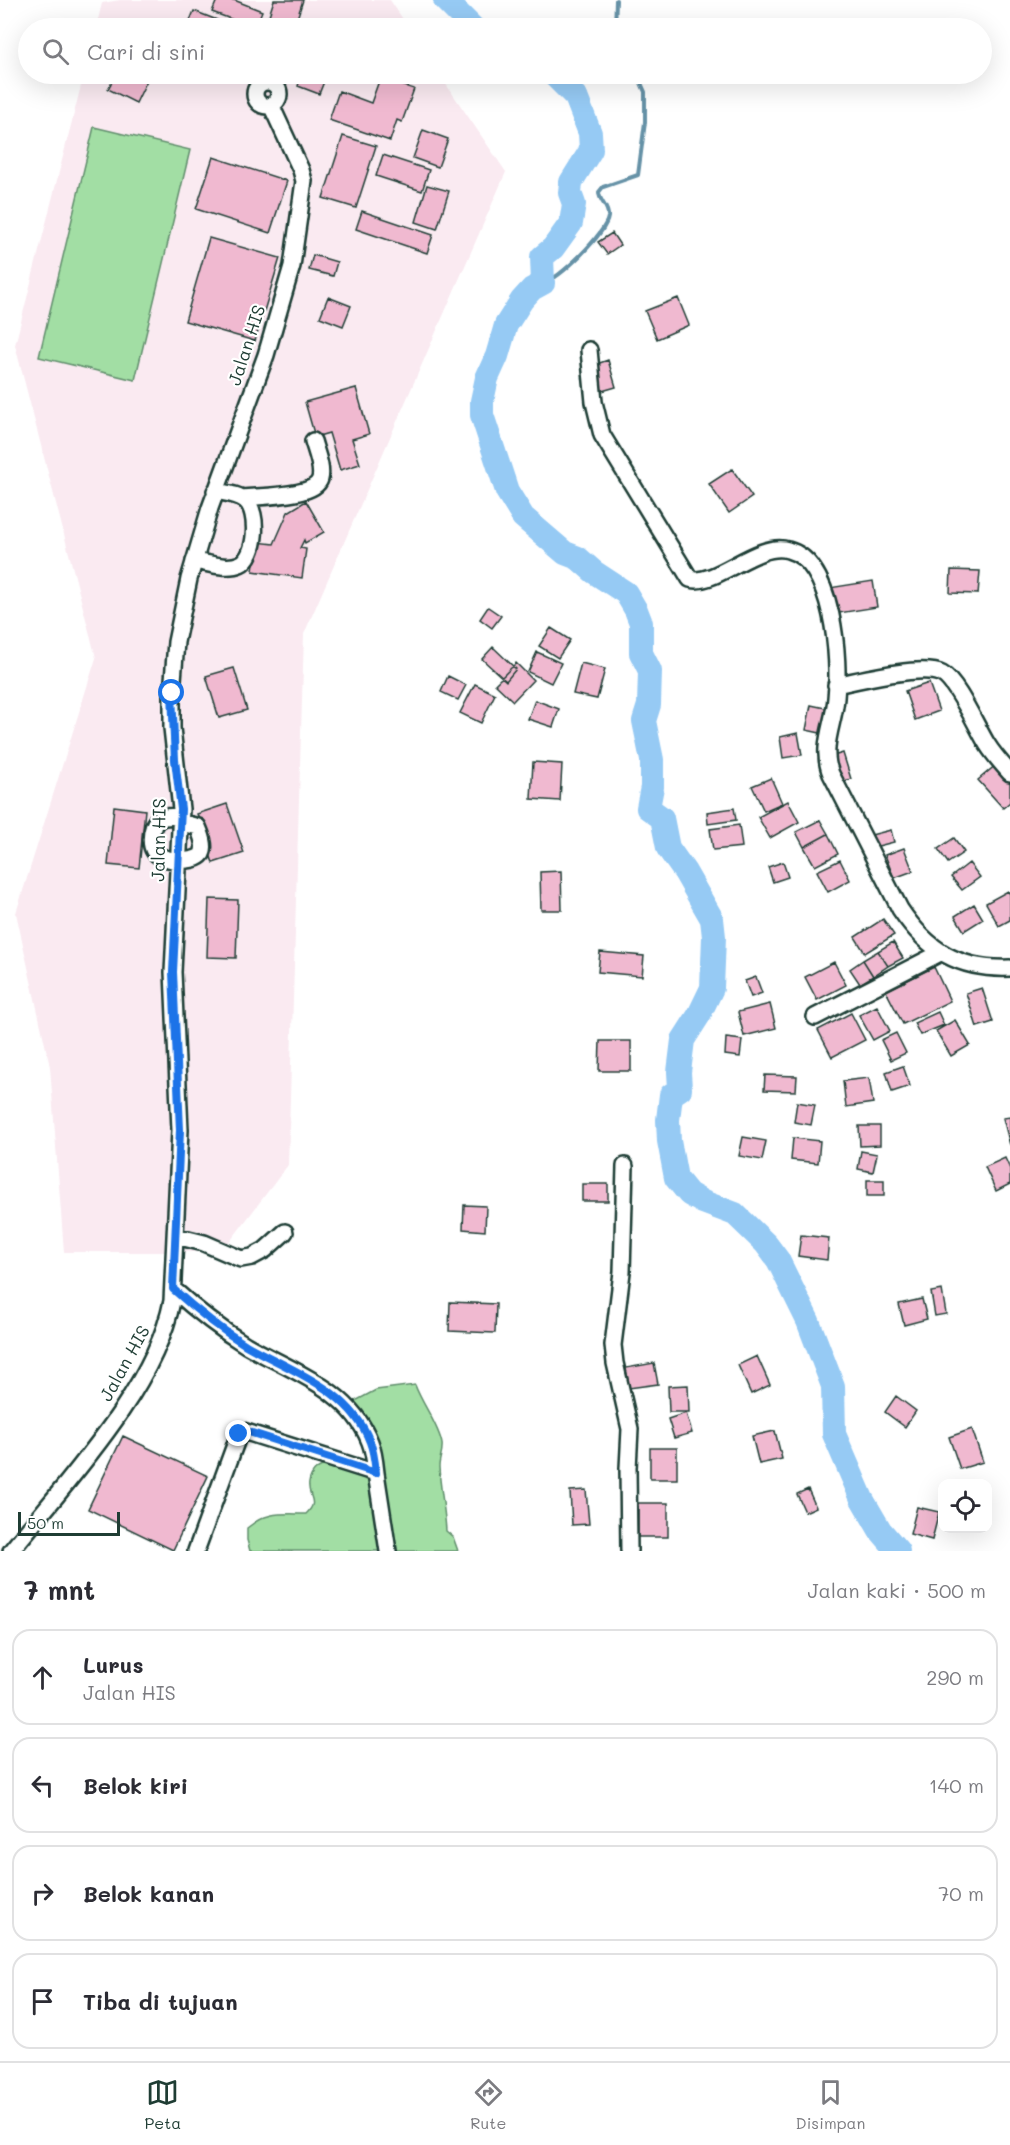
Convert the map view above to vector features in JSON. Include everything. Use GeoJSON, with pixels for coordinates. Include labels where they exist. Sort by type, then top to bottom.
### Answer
{"type":"FeatureCollection","features":[{"type":"Feature","properties":{"kind":"street","name":"Jalan HIS"},"geometry":{"type":"LineString","coordinates":[[18,1549],[130,1396],[164,1332],[173,1289],[180,1130],[173,972],[180,819],[172,728],[176,642],[194,561],[215,491],[266,355],[292,266],[304,181],[271,105]]}},
{"type":"Feature","properties":{"kind":"street"},"geometry":{"type":"LineString","coordinates":[[589,350],[596,409],[602,435],[690,579],[695,580],[725,570],[763,551],[779,549],[796,553],[815,571],[824,586],[827,597],[837,668],[836,699],[826,757],[831,774],[900,909],[926,943],[940,953],[970,964],[991,969],[1010,968]]}},
{"type":"Feature","properties":{"kind":"street"},"geometry":{"type":"LineString","coordinates":[[215,491],[243,498],[303,492],[315,486],[320,480],[320,469],[314,441]]}},
{"type":"Feature","properties":{"kind":"street"},"geometry":{"type":"LineString","coordinates":[[194,561],[233,566],[245,561],[255,528],[252,507],[243,498]]}},
{"type":"Feature","properties":{"kind":"street"},"geometry":{"type":"LineString","coordinates":[[836,685],[891,674],[927,671],[941,673],[951,682],[987,746],[1010,773]]}},
{"type":"Feature","properties":{"kind":"street"},"geometry":{"type":"LineString","coordinates":[[162,818],[180,819],[198,827],[203,846],[202,854],[178,861],[158,855],[154,852],[152,837],[154,823],[162,818]]}},
{"type":"Feature","properties":{"kind":"street"},"geometry":{"type":"LineString","coordinates":[[815,1017],[940,953]]}},
{"type":"Feature","properties":{"kind":"street"},"geometry":{"type":"LineString","coordinates":[[625,1166],[621,1295],[613,1345],[630,1429],[629,1551]]}},
{"type":"Feature","properties":{"kind":"street"},"geometry":{"type":"LineString","coordinates":[[176,1236],[204,1243],[242,1259],[265,1250],[285,1232]]}},
{"type":"Feature","properties":{"kind":"street"},"geometry":{"type":"LineString","coordinates":[[173,1289],[213,1323],[247,1345],[323,1387],[347,1407],[360,1422],[371,1442],[388,1551]]}},
{"type":"Feature","properties":{"kind":"street"},"geometry":{"type":"LineString","coordinates":[[196,1551],[239,1434],[243,1431],[376,1473]]}},
{"type":"Feature","properties":{"kind":"shaded area"},"geometry":{"type":"Polygon","coordinates":[[[120,0],[390,0],[402,18],[98,18],[102,3],[120,0]]]}},
{"type":"Feature","properties":{"kind":"shaded area"},"geometry":{"type":"Polygon","coordinates":[[[81,84],[446,84],[506,172],[304,634],[288,1165],[222,1252],[64,1252],[50,1067],[16,913],[96,658],[15,345],[81,84]]]}},
{"type":"Feature","properties":{"kind":"green space"},"geometry":{"type":"Polygon","coordinates":[[[94,127],[190,150],[135,380],[39,357],[94,127]]]}},
{"type":"Feature","properties":{"kind":"green space"},"geometry":{"type":"Polygon","coordinates":[[[415,1385],[440,1437],[442,1447],[439,1467],[446,1531],[453,1537],[458,1551],[250,1551],[247,1528],[254,1523],[268,1516],[306,1514],[310,1510],[313,1502],[309,1483],[312,1474],[318,1468],[335,1463],[372,1466],[371,1453],[342,1408],[376,1390],[415,1385]]]}},
{"type":"Feature","properties":{"kind":"building"},"geometry":{"type":"Polygon","coordinates":[[[217,0],[234,0],[262,11],[259,18],[228,18],[212,12],[217,0]]]}},
{"type":"Feature","properties":{"kind":"building"},"geometry":{"type":"Polygon","coordinates":[[[274,0],[303,0],[297,18],[268,18],[274,0]]]}},
{"type":"Feature","properties":{"kind":"building"},"geometry":{"type":"Polygon","coordinates":[[[194,11],[212,18],[191,18],[194,11]]]}},
{"type":"Feature","properties":{"kind":"building"},"geometry":{"type":"Polygon","coordinates":[[[111,84],[145,84],[136,103],[108,89],[111,84]]]}},
{"type":"Feature","properties":{"kind":"building"},"geometry":{"type":"Polygon","coordinates":[[[299,84],[323,84],[319,94],[298,86],[299,84]]]}},
{"type":"Feature","properties":{"kind":"building"},"geometry":{"type":"Polygon","coordinates":[[[378,84],[399,84],[414,89],[402,122],[397,120],[390,141],[329,120],[339,91],[371,103],[378,84]]]}},
{"type":"Feature","properties":{"kind":"building"},"geometry":{"type":"Polygon","coordinates":[[[423,130],[448,139],[438,167],[413,158],[423,130]]]}},
{"type":"Feature","properties":{"kind":"building"},"geometry":{"type":"Polygon","coordinates":[[[343,136],[376,146],[356,208],[323,198],[343,136]]]}},
{"type":"Feature","properties":{"kind":"building"},"geometry":{"type":"Polygon","coordinates":[[[383,155],[429,170],[422,191],[376,176],[383,155]]]}},
{"type":"Feature","properties":{"kind":"building"},"geometry":{"type":"Polygon","coordinates":[[[213,157],[287,181],[270,233],[196,209],[213,157]]]}},
{"type":"Feature","properties":{"kind":"building"},"geometry":{"type":"Polygon","coordinates":[[[427,185],[449,191],[437,229],[416,222],[427,185]]]}},
{"type":"Feature","properties":{"kind":"building"},"geometry":{"type":"Polygon","coordinates":[[[362,211],[433,235],[427,253],[356,229],[362,211]]]}},
{"type":"Feature","properties":{"kind":"building"},"geometry":{"type":"Polygon","coordinates":[[[612,233],[620,245],[607,254],[598,242],[612,233]]]}},
{"type":"Feature","properties":{"kind":"building"},"geometry":{"type":"Polygon","coordinates":[[[209,238],[280,258],[255,341],[185,321],[209,238]]]}},
{"type":"Feature","properties":{"kind":"building"},"geometry":{"type":"Polygon","coordinates":[[[313,255],[337,262],[333,276],[309,270],[313,255]]]}},
{"type":"Feature","properties":{"kind":"building"},"geometry":{"type":"Polygon","coordinates":[[[328,297],[351,306],[343,326],[320,317],[328,297]]]}},
{"type":"Feature","properties":{"kind":"building"},"geometry":{"type":"Polygon","coordinates":[[[678,298],[689,325],[657,339],[645,311],[678,298]]]}},
{"type":"Feature","properties":{"kind":"building"},"geometry":{"type":"Polygon","coordinates":[[[608,360],[616,387],[602,391],[594,365],[608,360]]]}},
{"type":"Feature","properties":{"kind":"building"},"geometry":{"type":"Polygon","coordinates":[[[356,388],[369,434],[352,439],[360,464],[340,470],[329,433],[315,437],[305,402],[356,388]]]}},
{"type":"Feature","properties":{"kind":"building"},"geometry":{"type":"Polygon","coordinates":[[[732,469],[752,497],[729,513],[709,484],[732,469]]]}},
{"type":"Feature","properties":{"kind":"building"},"geometry":{"type":"Polygon","coordinates":[[[306,501],[324,532],[305,543],[304,540],[300,548],[306,549],[302,578],[253,571],[257,542],[274,544],[288,512],[306,501]]]}},
{"type":"Feature","properties":{"kind":"building"},"geometry":{"type":"Polygon","coordinates":[[[951,570],[980,571],[978,594],[950,593],[951,570]]]}},
{"type":"Feature","properties":{"kind":"building"},"geometry":{"type":"Polygon","coordinates":[[[873,581],[877,607],[833,614],[829,588],[873,581]]]}},
{"type":"Feature","properties":{"kind":"building"},"geometry":{"type":"Polygon","coordinates":[[[488,607],[501,616],[492,628],[480,619],[488,607]]]}},
{"type":"Feature","properties":{"kind":"building"},"geometry":{"type":"Polygon","coordinates":[[[551,628],[570,640],[558,658],[539,646],[551,628]]]}},
{"type":"Feature","properties":{"kind":"building"},"geometry":{"type":"Polygon","coordinates":[[[493,647],[516,669],[506,681],[482,659],[493,647]]]}},
{"type":"Feature","properties":{"kind":"building"},"geometry":{"type":"Polygon","coordinates":[[[537,652],[561,663],[551,683],[528,672],[537,652]]]}},
{"type":"Feature","properties":{"kind":"building"},"geometry":{"type":"Polygon","coordinates":[[[516,663],[533,680],[513,701],[495,684],[516,663]]]}},
{"type":"Feature","properties":{"kind":"building"},"geometry":{"type":"Polygon","coordinates":[[[581,663],[605,669],[597,699],[573,694],[581,663]]]}},
{"type":"Feature","properties":{"kind":"building"},"geometry":{"type":"Polygon","coordinates":[[[234,668],[247,710],[219,718],[206,676],[234,668]]]}},
{"type":"Feature","properties":{"kind":"building"},"geometry":{"type":"Polygon","coordinates":[[[448,676],[466,685],[458,700],[441,692],[448,676]]]}},
{"type":"Feature","properties":{"kind":"building"},"geometry":{"type":"Polygon","coordinates":[[[929,683],[939,711],[915,720],[905,691],[929,683]]]}},
{"type":"Feature","properties":{"kind":"building"},"geometry":{"type":"Polygon","coordinates":[[[475,684],[495,694],[481,723],[460,713],[475,684]]]}},
{"type":"Feature","properties":{"kind":"building"},"geometry":{"type":"Polygon","coordinates":[[[535,700],[559,709],[553,727],[528,719],[535,700]]]}},
{"type":"Feature","properties":{"kind":"building"},"geometry":{"type":"Polygon","coordinates":[[[811,705],[830,709],[825,734],[806,730],[811,705]]]}},
{"type":"Feature","properties":{"kind":"building"},"geometry":{"type":"Polygon","coordinates":[[[798,733],[802,755],[783,758],[780,737],[798,733]]]}},
{"type":"Feature","properties":{"kind":"building"},"geometry":{"type":"Polygon","coordinates":[[[843,753],[851,779],[837,783],[830,757],[843,753]]]}},
{"type":"Feature","properties":{"kind":"building"},"geometry":{"type":"Polygon","coordinates":[[[533,762],[562,764],[560,801],[531,799],[533,762]]]}},
{"type":"Feature","properties":{"kind":"building"},"geometry":{"type":"Polygon","coordinates":[[[997,764],[1010,779],[1010,802],[1003,808],[978,780],[997,764]]]}},
{"type":"Feature","properties":{"kind":"building"},"geometry":{"type":"Polygon","coordinates":[[[771,778],[782,803],[764,811],[752,786],[771,778]]]}},
{"type":"Feature","properties":{"kind":"building"},"geometry":{"type":"Polygon","coordinates":[[[788,801],[799,822],[770,838],[758,817],[788,801]]]}},
{"type":"Feature","properties":{"kind":"building"},"geometry":{"type":"Polygon","coordinates":[[[227,804],[244,853],[213,863],[197,814],[227,804]]]}},
{"type":"Feature","properties":{"kind":"building"},"geometry":{"type":"Polygon","coordinates":[[[114,806],[145,810],[139,868],[108,865],[114,806]]]}},
{"type":"Feature","properties":{"kind":"building"},"geometry":{"type":"Polygon","coordinates":[[[734,808],[736,820],[708,824],[707,812],[734,808]]]}},
{"type":"Feature","properties":{"kind":"building"},"geometry":{"type":"Polygon","coordinates":[[[820,820],[828,834],[804,847],[796,832],[820,820]]]}},
{"type":"Feature","properties":{"kind":"building"},"geometry":{"type":"Polygon","coordinates":[[[739,825],[742,847],[713,850],[710,829],[739,825]]]}},
{"type":"Feature","properties":{"kind":"building"},"geometry":{"type":"Polygon","coordinates":[[[891,830],[894,842],[874,847],[871,835],[891,830]]]}},
{"type":"Feature","properties":{"kind":"building"},"geometry":{"type":"Polygon","coordinates":[[[828,834],[838,854],[815,866],[804,847],[828,834]]]}},
{"type":"Feature","properties":{"kind":"building"},"geometry":{"type":"Polygon","coordinates":[[[954,838],[964,852],[948,863],[938,849],[954,838]]]}},
{"type":"Feature","properties":{"kind":"building"},"geometry":{"type":"Polygon","coordinates":[[[904,848],[913,871],[894,878],[885,855],[904,848]]]}},
{"type":"Feature","properties":{"kind":"building"},"geometry":{"type":"Polygon","coordinates":[[[840,860],[850,880],[828,892],[817,871],[840,860]]]}},
{"type":"Feature","properties":{"kind":"building"},"geometry":{"type":"Polygon","coordinates":[[[783,862],[788,877],[773,882],[768,867],[783,862]]]}},
{"type":"Feature","properties":{"kind":"building"},"geometry":{"type":"Polygon","coordinates":[[[969,863],[980,877],[962,890],[951,877],[969,863]]]}},
{"type":"Feature","properties":{"kind":"building"},"geometry":{"type":"Polygon","coordinates":[[[561,871],[562,910],[541,910],[540,872],[561,871]]]}},
{"type":"Feature","properties":{"kind":"building"},"geometry":{"type":"Polygon","coordinates":[[[1008,891],[1010,920],[999,926],[986,903],[1008,891]]]}},
{"type":"Feature","properties":{"kind":"building"},"geometry":{"type":"Polygon","coordinates":[[[209,899],[238,900],[236,958],[207,957],[209,899]]]}},
{"type":"Feature","properties":{"kind":"building"},"geometry":{"type":"Polygon","coordinates":[[[974,904],[983,919],[964,931],[955,916],[974,904]]]}},
{"type":"Feature","properties":{"kind":"building"},"geometry":{"type":"Polygon","coordinates":[[[883,919],[894,935],[865,953],[855,937],[883,919]]]}},
{"type":"Feature","properties":{"kind":"building"},"geometry":{"type":"Polygon","coordinates":[[[893,942],[903,958],[888,966],[878,951],[893,942]]]}},
{"type":"Feature","properties":{"kind":"building"},"geometry":{"type":"Polygon","coordinates":[[[878,951],[888,966],[873,976],[863,960],[878,951]]]}},
{"type":"Feature","properties":{"kind":"building"},"geometry":{"type":"Polygon","coordinates":[[[600,952],[644,956],[642,976],[598,972],[600,952]]]}},
{"type":"Feature","properties":{"kind":"building"},"geometry":{"type":"Polygon","coordinates":[[[863,960],[873,976],[860,984],[850,969],[863,960]]]}},
{"type":"Feature","properties":{"kind":"building"},"geometry":{"type":"Polygon","coordinates":[[[834,962],[846,985],[817,1000],[805,977],[834,962]]]}},
{"type":"Feature","properties":{"kind":"building"},"geometry":{"type":"Polygon","coordinates":[[[934,967],[950,1001],[903,1024],[886,991],[934,967]]]}},
{"type":"Feature","properties":{"kind":"building"},"geometry":{"type":"Polygon","coordinates":[[[756,977],[762,993],[751,997],[745,981],[756,977]]]}},
{"type":"Feature","properties":{"kind":"building"},"geometry":{"type":"Polygon","coordinates":[[[982,988],[993,1022],[977,1027],[966,993],[982,988]]]}},
{"type":"Feature","properties":{"kind":"building"},"geometry":{"type":"Polygon","coordinates":[[[770,1004],[776,1028],[744,1036],[738,1012],[770,1004]]]}},
{"type":"Feature","properties":{"kind":"building"},"geometry":{"type":"Polygon","coordinates":[[[877,1006],[890,1031],[873,1040],[859,1015],[877,1006]]]}},
{"type":"Feature","properties":{"kind":"building"},"geometry":{"type":"Polygon","coordinates":[[[938,1012],[944,1025],[920,1035],[914,1023],[938,1012]]]}},
{"type":"Feature","properties":{"kind":"building"},"geometry":{"type":"Polygon","coordinates":[[[851,1013],[865,1040],[832,1057],[818,1030],[851,1013]]]}},
{"type":"Feature","properties":{"kind":"building"},"geometry":{"type":"Polygon","coordinates":[[[955,1020],[970,1045],[951,1056],[936,1031],[955,1020]]]}},
{"type":"Feature","properties":{"kind":"building"},"geometry":{"type":"Polygon","coordinates":[[[896,1033],[906,1053],[891,1060],[881,1040],[896,1033]]]}},
{"type":"Feature","properties":{"kind":"building"},"geometry":{"type":"Polygon","coordinates":[[[726,1038],[742,1040],[740,1057],[725,1055],[726,1038]]]}},
{"type":"Feature","properties":{"kind":"building"},"geometry":{"type":"Polygon","coordinates":[[[600,1041],[631,1041],[631,1071],[599,1071],[600,1041]]]}},
{"type":"Feature","properties":{"kind":"building"},"geometry":{"type":"Polygon","coordinates":[[[903,1066],[910,1086],[892,1092],[886,1072],[903,1066]]]}},
{"type":"Feature","properties":{"kind":"building"},"geometry":{"type":"Polygon","coordinates":[[[765,1075],[797,1076],[796,1091],[764,1090],[765,1075]]]}},
{"type":"Feature","properties":{"kind":"building"},"geometry":{"type":"Polygon","coordinates":[[[869,1078],[873,1103],[846,1107],[843,1081],[869,1078]]]}},
{"type":"Feature","properties":{"kind":"building"},"geometry":{"type":"Polygon","coordinates":[[[797,1102],[815,1105],[811,1125],[794,1122],[797,1102]]]}},
{"type":"Feature","properties":{"kind":"building"},"geometry":{"type":"Polygon","coordinates":[[[1010,1117],[1010,1145],[1003,1118],[1010,1117]]]}},
{"type":"Feature","properties":{"kind":"building"},"geometry":{"type":"Polygon","coordinates":[[[859,1126],[880,1126],[880,1145],[860,1146],[859,1126]]]}},
{"type":"Feature","properties":{"kind":"building"},"geometry":{"type":"Polygon","coordinates":[[[743,1137],[766,1141],[762,1160],[739,1156],[743,1137]]]}},
{"type":"Feature","properties":{"kind":"building"},"geometry":{"type":"Polygon","coordinates":[[[793,1138],[820,1141],[818,1163],[791,1160],[793,1138]]]}},
{"type":"Feature","properties":{"kind":"building"},"geometry":{"type":"Polygon","coordinates":[[[861,1151],[877,1154],[873,1172],[858,1169],[861,1151]]]}},
{"type":"Feature","properties":{"kind":"building"},"geometry":{"type":"Polygon","coordinates":[[[1005,1158],[1010,1169],[1010,1184],[996,1191],[985,1167],[1005,1158]]]}},
{"type":"Feature","properties":{"kind":"building"},"geometry":{"type":"Polygon","coordinates":[[[867,1180],[884,1180],[884,1196],[867,1196],[867,1180]]]}},
{"type":"Feature","properties":{"kind":"building"},"geometry":{"type":"Polygon","coordinates":[[[582,1184],[608,1184],[608,1201],[582,1201],[582,1184]]]}},
{"type":"Feature","properties":{"kind":"building"},"geometry":{"type":"Polygon","coordinates":[[[464,1205],[486,1206],[485,1231],[463,1229],[464,1205]]]}},
{"type":"Feature","properties":{"kind":"building"},"geometry":{"type":"Polygon","coordinates":[[[801,1235],[829,1238],[827,1260],[798,1256],[801,1235]]]}},
{"type":"Feature","properties":{"kind":"building"},"geometry":{"type":"Polygon","coordinates":[[[942,1290],[946,1314],[935,1316],[931,1292],[942,1290]]]}},
{"type":"Feature","properties":{"kind":"building"},"geometry":{"type":"Polygon","coordinates":[[[922,1299],[927,1319],[904,1325],[899,1304],[922,1299]]]}},
{"type":"Feature","properties":{"kind":"building"},"geometry":{"type":"Polygon","coordinates":[[[450,1302],[496,1304],[495,1333],[449,1331],[450,1302]]]}},
{"type":"Feature","properties":{"kind":"building"},"geometry":{"type":"Polygon","coordinates":[[[757,1356],[770,1385],[751,1394],[738,1365],[757,1356]]]}},
{"type":"Feature","properties":{"kind":"building"},"geometry":{"type":"Polygon","coordinates":[[[654,1363],[658,1384],[629,1388],[626,1368],[654,1363]]]}},
{"type":"Feature","properties":{"kind":"building"},"geometry":{"type":"Polygon","coordinates":[[[688,1385],[689,1412],[669,1412],[668,1386],[688,1385]]]}},
{"type":"Feature","properties":{"kind":"building"},"geometry":{"type":"Polygon","coordinates":[[[896,1396],[916,1411],[905,1427],[885,1412],[896,1396]]]}},
{"type":"Feature","properties":{"kind":"building"},"geometry":{"type":"Polygon","coordinates":[[[686,1413],[692,1433],[674,1438],[668,1419],[686,1413]]]}},
{"type":"Feature","properties":{"kind":"building"},"geometry":{"type":"Polygon","coordinates":[[[972,1429],[983,1462],[960,1469],[949,1437],[972,1429]]]}},
{"type":"Feature","properties":{"kind":"building"},"geometry":{"type":"Polygon","coordinates":[[[775,1431],[782,1459],[759,1464],[752,1436],[775,1431]]]}},
{"type":"Feature","properties":{"kind":"building"},"geometry":{"type":"Polygon","coordinates":[[[123,1436],[208,1476],[173,1550],[88,1509],[123,1436]]]}},
{"type":"Feature","properties":{"kind":"building"},"geometry":{"type":"Polygon","coordinates":[[[650,1448],[677,1448],[677,1479],[650,1479],[650,1448]]]}},
{"type":"Feature","properties":{"kind":"building"},"geometry":{"type":"Polygon","coordinates":[[[808,1489],[816,1507],[805,1512],[797,1494],[808,1489]]]}},
{"type":"Feature","properties":{"kind":"building"},"geometry":{"type":"Polygon","coordinates":[[[586,1490],[589,1524],[572,1525],[570,1491],[586,1490]]]}},
{"type":"Feature","properties":{"kind":"building"},"geometry":{"type":"Polygon","coordinates":[[[638,1503],[668,1503],[668,1537],[638,1537],[638,1503]]]}},
{"type":"Feature","properties":{"kind":"building"},"geometry":{"type":"Polygon","coordinates":[[[917,1507],[938,1512],[932,1540],[910,1534],[917,1507]]]}},
{"type":"Feature","properties":{"kind":"waterway"},"geometry":{"type":"LineString","coordinates":[[445,0],[463,18]]}},
{"type":"Feature","properties":{"kind":"waterway"},"geometry":{"type":"LineString","coordinates":[[615,18],[616,0]]}},
{"type":"Feature","properties":{"kind":"waterway"},"geometry":{"type":"LineString","coordinates":[[563,84],[576,97],[590,133],[591,150],[571,182],[570,193],[574,204],[571,223],[553,248],[542,257],[543,283],[532,289],[522,300],[506,325],[497,356],[487,378],[482,401],[482,415],[507,491],[523,517],[565,553],[578,558],[594,572],[626,593],[641,623],[641,653],[650,671],[649,705],[644,721],[652,760],[652,787],[648,808],[662,818],[668,848],[685,872],[712,919],[714,937],[712,988],[683,1040],[679,1072],[680,1089],[671,1095],[668,1120],[669,1141],[676,1178],[689,1194],[735,1214],[766,1244],[778,1260],[808,1321],[833,1386],[834,1434],[862,1499],[880,1530],[898,1551]]}},
{"type":"Feature","properties":{"kind":"waterway"},"geometry":{"type":"LineString","coordinates":[[543,283],[570,265],[599,234],[608,217],[599,192],[603,187],[638,175],[645,122],[645,92],[641,84]]}},
{"type":"Feature","properties":{"kind":"route"},"geometry":{"type":"LineString","coordinates":[[172,693],[172,728],[181,809],[173,972],[180,1088],[179,1185],[173,1289],[213,1323],[247,1345],[323,1387],[342,1402],[353,1412],[371,1442],[376,1473],[249,1432],[243,1431],[239,1434]]}}]}
